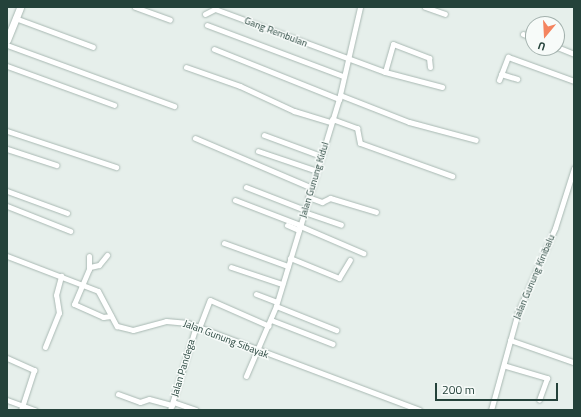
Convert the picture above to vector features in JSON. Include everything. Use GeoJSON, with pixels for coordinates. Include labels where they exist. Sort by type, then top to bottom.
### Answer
{"type":"FeatureCollection","features":[{"type":"Feature","properties":{"kind":"street"},"geometry":{"type":"LineString","coordinates":[[7,40],[20,7]]}},
{"type":"Feature","properties":{"kind":"street"},"geometry":{"type":"LineString","coordinates":[[135,7],[170,20]]}},
{"type":"Feature","properties":{"kind":"street","name":"Jalan Gunung Kidul"},"geometry":{"type":"LineString","coordinates":[[246,376],[270,323],[305,211],[339,97],[360,7]]}},
{"type":"Feature","properties":{"kind":"street"},"geometry":{"type":"LineString","coordinates":[[426,7],[445,14]]}},
{"type":"Feature","properties":{"kind":"street","name":"Gang Rembulan"},"geometry":{"type":"LineString","coordinates":[[206,14],[215,10],[384,72],[442,88]]}},
{"type":"Feature","properties":{"kind":"street"},"geometry":{"type":"LineString","coordinates":[[16,18],[93,47]]}},
{"type":"Feature","properties":{"kind":"street"},"geometry":{"type":"LineString","coordinates":[[207,25],[344,76]]}},
{"type":"Feature","properties":{"kind":"street"},"geometry":{"type":"LineString","coordinates":[[384,72],[393,44],[429,58],[430,67]]}},
{"type":"Feature","properties":{"kind":"street"},"geometry":{"type":"LineString","coordinates":[[7,46],[174,106]]}},
{"type":"Feature","properties":{"kind":"street"},"geometry":{"type":"LineString","coordinates":[[214,49],[409,122],[476,140]]}},
{"type":"Feature","properties":{"kind":"street"},"geometry":{"type":"LineString","coordinates":[[499,80],[508,57],[574,81]]}},
{"type":"Feature","properties":{"kind":"street"},"geometry":{"type":"LineString","coordinates":[[7,66],[114,105]]}},
{"type":"Feature","properties":{"kind":"street"},"geometry":{"type":"LineString","coordinates":[[186,67],[240,86],[294,111],[332,120],[357,128],[360,143],[452,176]]}},
{"type":"Feature","properties":{"kind":"street"},"geometry":{"type":"LineString","coordinates":[[501,74],[517,79]]}},
{"type":"Feature","properties":{"kind":"street"},"geometry":{"type":"LineString","coordinates":[[7,131],[116,167]]}},
{"type":"Feature","properties":{"kind":"street"},"geometry":{"type":"LineString","coordinates":[[264,135],[321,156]]}},
{"type":"Feature","properties":{"kind":"street"},"geometry":{"type":"LineString","coordinates":[[195,138],[312,188]]}},
{"type":"Feature","properties":{"kind":"street"},"geometry":{"type":"LineString","coordinates":[[7,149],[56,166]]}},
{"type":"Feature","properties":{"kind":"street"},"geometry":{"type":"LineString","coordinates":[[258,151],[316,171]]}},
{"type":"Feature","properties":{"kind":"street","name":"Jalan Gunung Kinibalu"},"geometry":{"type":"LineString","coordinates":[[491,410],[506,366],[510,340],[518,312],[555,228],[572,181],[574,168]]}},
{"type":"Feature","properties":{"kind":"street"},"geometry":{"type":"LineString","coordinates":[[246,187],[341,225]]}},
{"type":"Feature","properties":{"kind":"street"},"geometry":{"type":"LineString","coordinates":[[7,191],[67,213]]}},
{"type":"Feature","properties":{"kind":"street"},"geometry":{"type":"LineString","coordinates":[[308,197],[322,202],[330,198],[376,212]]}},
{"type":"Feature","properties":{"kind":"street"},"geometry":{"type":"LineString","coordinates":[[234,200],[363,253]]}},
{"type":"Feature","properties":{"kind":"street"},"geometry":{"type":"LineString","coordinates":[[7,206],[70,231]]}},
{"type":"Feature","properties":{"kind":"street"},"geometry":{"type":"LineString","coordinates":[[287,225],[300,227]]}},
{"type":"Feature","properties":{"kind":"street"},"geometry":{"type":"LineString","coordinates":[[224,243],[288,266]]}},
{"type":"Feature","properties":{"kind":"street"},"geometry":{"type":"LineString","coordinates":[[90,267],[102,264],[107,255]]}},
{"type":"Feature","properties":{"kind":"street","name":"Jalan Gunung Sibayak"},"geometry":{"type":"LineString","coordinates":[[7,256],[82,284],[100,293],[117,326],[133,330],[172,321],[197,327],[419,410]]}},
{"type":"Feature","properties":{"kind":"street"},"geometry":{"type":"LineString","coordinates":[[89,256],[90,267],[74,305],[106,318],[111,316]]}},
{"type":"Feature","properties":{"kind":"street"},"geometry":{"type":"LineString","coordinates":[[290,258],[339,278],[350,260]]}},
{"type":"Feature","properties":{"kind":"street"},"geometry":{"type":"LineString","coordinates":[[231,267],[282,284]]}},
{"type":"Feature","properties":{"kind":"street"},"geometry":{"type":"LineString","coordinates":[[45,347],[59,313],[56,295],[61,276]]}},
{"type":"Feature","properties":{"kind":"street"},"geometry":{"type":"LineString","coordinates":[[256,294],[336,330]]}},
{"type":"Feature","properties":{"kind":"street","name":"Jalan Pandega"},"geometry":{"type":"LineString","coordinates":[[171,406],[197,327],[210,300],[270,323]]}},
{"type":"Feature","properties":{"kind":"street"},"geometry":{"type":"LineString","coordinates":[[270,323],[333,344]]}},
{"type":"Feature","properties":{"kind":"street"},"geometry":{"type":"LineString","coordinates":[[510,340],[573,362]]}},
{"type":"Feature","properties":{"kind":"street"},"geometry":{"type":"LineString","coordinates":[[7,358],[34,370],[22,408]]}},
{"type":"Feature","properties":{"kind":"street"},"geometry":{"type":"LineString","coordinates":[[506,366],[547,378],[539,400]]}},
{"type":"Feature","properties":{"kind":"street"},"geometry":{"type":"LineString","coordinates":[[118,394],[140,402],[149,399],[171,406],[196,410]]}},
{"type":"Feature","properties":{"kind":"street"},"geometry":{"type":"LineString","coordinates":[[7,400],[22,408],[35,410]]}}]}
